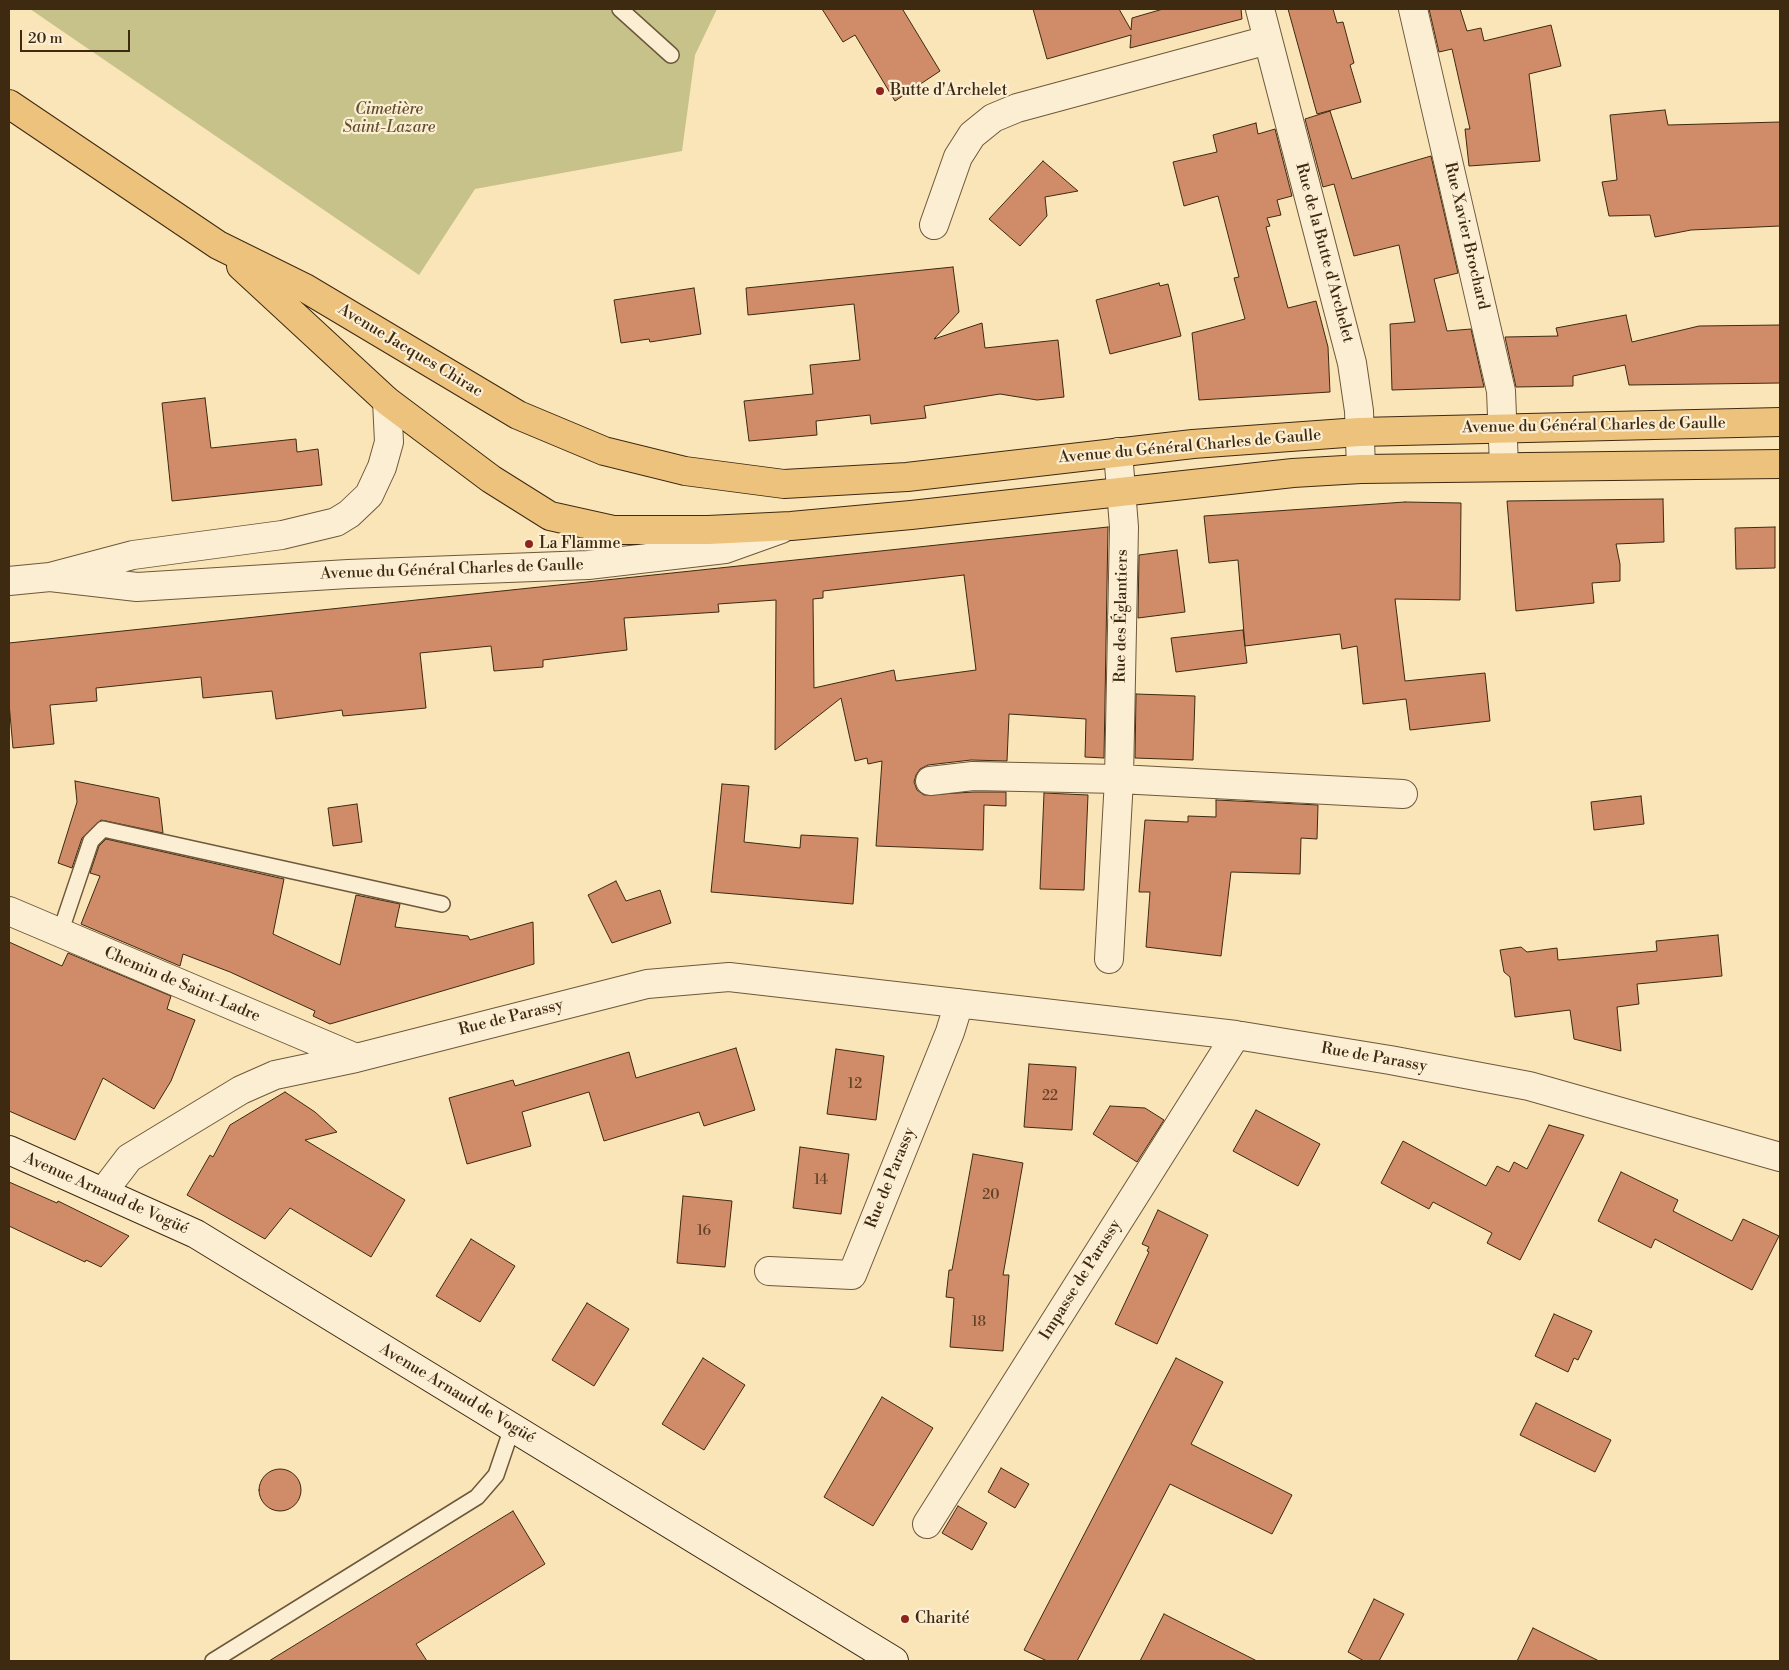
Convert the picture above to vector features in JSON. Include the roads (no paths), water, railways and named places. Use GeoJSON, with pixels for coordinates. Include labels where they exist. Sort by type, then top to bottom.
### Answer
{"type":"FeatureCollection","features":[{"type":"Feature","properties":{"kind":"main road","name":"Avenue Jacques Chirac"},"geometry":{"type":"LineString","coordinates":[[9,104],[218,245],[305,288],[518,415],[604,451]]}},
{"type":"Feature","properties":{"kind":"main road","name":"Avenue Jacques Chirac"},"geometry":{"type":"LineString","coordinates":[[218,245],[387,400],[491,479]]}},
{"type":"Feature","properties":{"kind":"main road","name":"Avenue du Général Charles de Gaulle"},"geometry":{"type":"LineString","coordinates":[[604,451],[685,471],[784,484],[907,477],[1118,452],[1358,432],[1503,427],[1780,422]]}},
{"type":"Feature","properties":{"kind":"main road","name":"Avenue du Général Charles de Gaulle"},"geometry":{"type":"LineString","coordinates":[[491,479],[550,516],[613,530],[708,530],[791,526],[911,515],[1121,490],[1293,473],[1360,469],[1504,466],[1780,464]]}},
{"type":"Feature","properties":{"kind":"street","name":"Rue de la Butte d'Archelet"},"geometry":{"type":"LineString","coordinates":[[1260,9],[1352,363],[1358,411],[1360,469]]}},
{"type":"Feature","properties":{"kind":"street","name":"Rue Xavier Brochard"},"geometry":{"type":"LineString","coordinates":[[1413,9],[1501,391],[1504,466]]}},
{"type":"Feature","properties":{"kind":"street"},"geometry":{"type":"LineString","coordinates":[[934,225],[958,157],[972,135],[993,118],[1017,108],[1268,40]]}},
{"type":"Feature","properties":{"kind":"street","name":"Avenue du Général Charles de Gaulle"},"geometry":{"type":"LineString","coordinates":[[9,581],[50,577],[133,555],[282,535],[336,522],[349,514],[369,495],[382,468],[389,442],[387,400]]}},
{"type":"Feature","properties":{"kind":"street","name":"Rue des Églantiers"},"geometry":{"type":"LineString","coordinates":[[1109,959],[1119,779],[1124,527],[1118,452]]}},
{"type":"Feature","properties":{"kind":"street","name":"Avenue du Général Charles de Gaulle"},"geometry":{"type":"LineString","coordinates":[[50,577],[137,587],[287,578],[588,565],[724,550],[791,526]]}},
{"type":"Feature","properties":{"kind":"street"},"geometry":{"type":"LineString","coordinates":[[282,535],[287,578]]}},
{"type":"Feature","properties":{"kind":"street"},"geometry":{"type":"LineString","coordinates":[[930,781],[974,776],[1119,779],[1403,794]]}},
{"type":"Feature","properties":{"kind":"street","name":"Chemin de Saint-Ladre"},"geometry":{"type":"LineString","coordinates":[[9,912],[356,1058]]}},
{"type":"Feature","properties":{"kind":"street","name":"Rue de Parassy"},"geometry":{"type":"LineString","coordinates":[[102,1192],[129,1158],[241,1090],[274,1075],[356,1058],[647,984],[730,977],[1236,1035],[1390,1060],[1529,1086],[1780,1157]]}},
{"type":"Feature","properties":{"kind":"street","name":"Rue de Parassy"},"geometry":{"type":"LineString","coordinates":[[769,1271],[852,1275],[950,1032],[959,1002]]}},
{"type":"Feature","properties":{"kind":"street","name":"Impasse de Parassy"},"geometry":{"type":"LineString","coordinates":[[927,1524],[1236,1035]]}},
{"type":"Feature","properties":{"kind":"street","name":"Avenue Arnaud de Vogüé"},"geometry":{"type":"LineString","coordinates":[[9,1150],[196,1234],[894,1661]]}},
{"type":"Feature","properties":{"kind":"lane"},"geometry":{"type":"LineString","coordinates":[[620,9],[670,54]]}},
{"type":"Feature","properties":{"kind":"lane"},"geometry":{"type":"LineString","coordinates":[[60,933],[91,841],[103,829],[442,904]]}},
{"type":"Feature","properties":{"kind":"lane"},"geometry":{"type":"LineString","coordinates":[[213,1661],[477,1497],[496,1475],[512,1428]]}},
{"type":"Feature","properties":{"kind":"place","name":"Butte d'Archelet"},"geometry":{"type":"Point","coordinates":[880,91]}},
{"type":"Feature","properties":{"kind":"place","name":"La Flamme"},"geometry":{"type":"Point","coordinates":[529,544]}},
{"type":"Feature","properties":{"kind":"place","name":"Charité"},"geometry":{"type":"Point","coordinates":[905,1619]}},
{"type":"Feature","properties":{"kind":"park label","name":"Cimetière Saint-Lazare"},"geometry":{"type":"Point","coordinates":[389,119]}}]}
